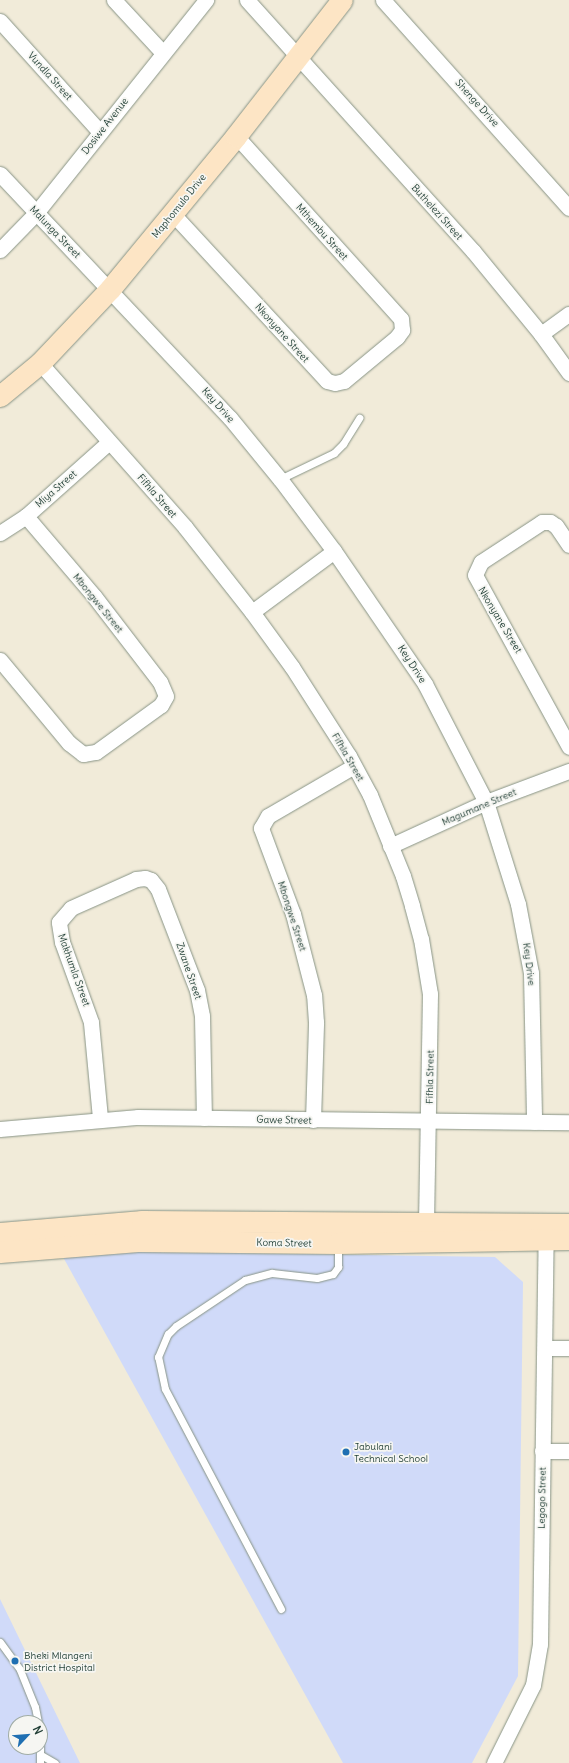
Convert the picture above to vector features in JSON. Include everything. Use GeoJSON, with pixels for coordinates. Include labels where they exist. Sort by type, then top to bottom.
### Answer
{"type":"FeatureCollection","features":[{"type":"Feature","properties":{"kind":"main road","name":"Maphomulo Drive"},"geometry":{"type":"LineString","coordinates":[[0,396],[40,363],[110,289],[236,136],[342,0]]}},
{"type":"Feature","properties":{"kind":"main road","name":"Koma Street"},"geometry":{"type":"LineString","coordinates":[[0,1233],[142,1221],[336,1233]]}},
{"type":"Feature","properties":{"kind":"main road","name":"Koma Street"},"geometry":{"type":"LineString","coordinates":[[0,1252],[138,1241],[336,1233],[546,1231],[569,1224]]}},
{"type":"Feature","properties":{"kind":"main road","name":"Koma Street"},"geometry":{"type":"LineString","coordinates":[[546,1231],[569,1239]]}},
{"type":"Feature","properties":{"kind":"street"},"geometry":{"type":"LineString","coordinates":[[114,0],[163,53]]}},
{"type":"Feature","properties":{"kind":"street","name":"Dosiwe Avenue"},"geometry":{"type":"LineString","coordinates":[[0,250],[36,213],[206,0]]}},
{"type":"Feature","properties":{"kind":"street","name":"Buthelezi Street"},"geometry":{"type":"LineString","coordinates":[[247,0],[473,251],[541,334],[569,373]]}},
{"type":"Feature","properties":{"kind":"street","name":"Shenge Drive"},"geometry":{"type":"LineString","coordinates":[[383,0],[569,208]]}},
{"type":"Feature","properties":{"kind":"street","name":"Vundla Street"},"geometry":{"type":"LineString","coordinates":[[0,21],[100,132]]}},
{"type":"Feature","properties":{"kind":"street","name":"Mthembu Street"},"geometry":{"type":"LineString","coordinates":[[236,136],[398,316],[402,330]]}},
{"type":"Feature","properties":{"kind":"street","name":"Malunga Street"},"geometry":{"type":"LineString","coordinates":[[0,174],[110,289]]}},
{"type":"Feature","properties":{"kind":"street","name":"Nkonyane Street"},"geometry":{"type":"LineString","coordinates":[[173,214],[327,381],[335,384],[347,379],[402,330]]}},
{"type":"Feature","properties":{"kind":"street","name":"Key Drive"},"geometry":{"type":"LineString","coordinates":[[110,289],[230,418],[280,479],[334,551],[425,684],[486,802],[518,904],[531,973],[534,1122]]}},
{"type":"Feature","properties":{"kind":"street"},"geometry":{"type":"LineString","coordinates":[[541,334],[569,314]]}},
{"type":"Feature","properties":{"kind":"street","name":"Fifhla Street"},"geometry":{"type":"LineString","coordinates":[[40,363],[180,522],[252,612],[292,667],[354,766],[370,795],[403,876],[418,926],[430,994],[430,1121],[426,1232]]}},
{"type":"Feature","properties":{"kind":"street","name":"Miya Street"},"geometry":{"type":"LineString","coordinates":[[0,533],[26,516],[109,442]]}},
{"type":"Feature","properties":{"kind":"street","name":"Mbongwe Street"},"geometry":{"type":"LineString","coordinates":[[0,660],[69,743],[82,754],[96,752],[162,705],[166,694],[160,682],[94,596],[26,516]]}},
{"type":"Feature","properties":{"kind":"street","name":"Nkonyane Street"},"geometry":{"type":"LineString","coordinates":[[569,545],[556,526],[547,521],[481,562],[475,575],[569,747]]}},
{"type":"Feature","properties":{"kind":"street"},"geometry":{"type":"LineString","coordinates":[[252,612],[334,551]]}},
{"type":"Feature","properties":{"kind":"street","name":"Mbongwe Street"},"geometry":{"type":"LineString","coordinates":[[313,1120],[316,1022],[314,995],[293,914],[261,828],[268,816],[354,766]]}},
{"type":"Feature","properties":{"kind":"street","name":"Magumane Street"},"geometry":{"type":"LineString","coordinates":[[390,846],[486,802],[569,772]]}},
{"type":"Feature","properties":{"kind":"street","name":"Makhumla Street"},"geometry":{"type":"LineString","coordinates":[[100,1118],[92,1022],[62,942],[59,922],[71,908],[136,879],[148,879]]}},
{"type":"Feature","properties":{"kind":"street","name":"Zwane Street"},"geometry":{"type":"LineString","coordinates":[[148,879],[158,889],[197,990],[202,1016],[204,1118]]}},
{"type":"Feature","properties":{"kind":"street","name":"Gawe Street"},"geometry":{"type":"LineString","coordinates":[[0,1129],[100,1118],[569,1122]]}},
{"type":"Feature","properties":{"kind":"street","name":"Legogo Street"},"geometry":{"type":"LineString","coordinates":[[494,1763],[528,1698],[538,1664],[541,1630],[542,1451],[546,1231]]}},
{"type":"Feature","properties":{"kind":"street"},"geometry":{"type":"LineString","coordinates":[[545,1348],[569,1348]]}},
{"type":"Feature","properties":{"kind":"street"},"geometry":{"type":"LineString","coordinates":[[542,1451],[569,1451]]}},
{"type":"Feature","properties":{"kind":"lane"},"geometry":{"type":"LineString","coordinates":[[280,479],[334,453],[343,444],[359,418]]}},
{"type":"Feature","properties":{"kind":"lane"},"geometry":{"type":"LineString","coordinates":[[280,1609],[165,1389],[158,1357],[168,1334],[176,1326],[245,1280],[272,1273],[317,1278],[333,1274],[338,1267],[336,1233]]}},
{"type":"Feature","properties":{"kind":"lane"},"geometry":{"type":"LineString","coordinates":[[0,1642],[20,1670],[36,1707],[37,1715]]}},
{"type":"Feature","properties":{"kind":"lane"},"geometry":{"type":"LineString","coordinates":[[40,1763],[40,1755],[55,1763]]}},
{"type":"Feature","properties":{"kind":"shaded area","name":"Jabulani Technical School"},"geometry":{"type":"Polygon","coordinates":[[[120,1251],[495,1257],[523,1282],[518,1676],[472,1763],[343,1763],[63,1257],[120,1251]]]}},
{"type":"Feature","properties":{"kind":"shaded area","name":"Bheki Mlangeni District Hospital"},"geometry":{"type":"Polygon","coordinates":[[[0,1599],[80,1763],[0,1763],[0,1599]]]}},
{"type":"Feature","properties":{"kind":"place","name":"Jabulani Technical School"},"geometry":{"type":"Point","coordinates":[346,1452]}},
{"type":"Feature","properties":{"kind":"place","name":"Bheki Mlangeni District Hospital"},"geometry":{"type":"Point","coordinates":[15,1661]}}]}
